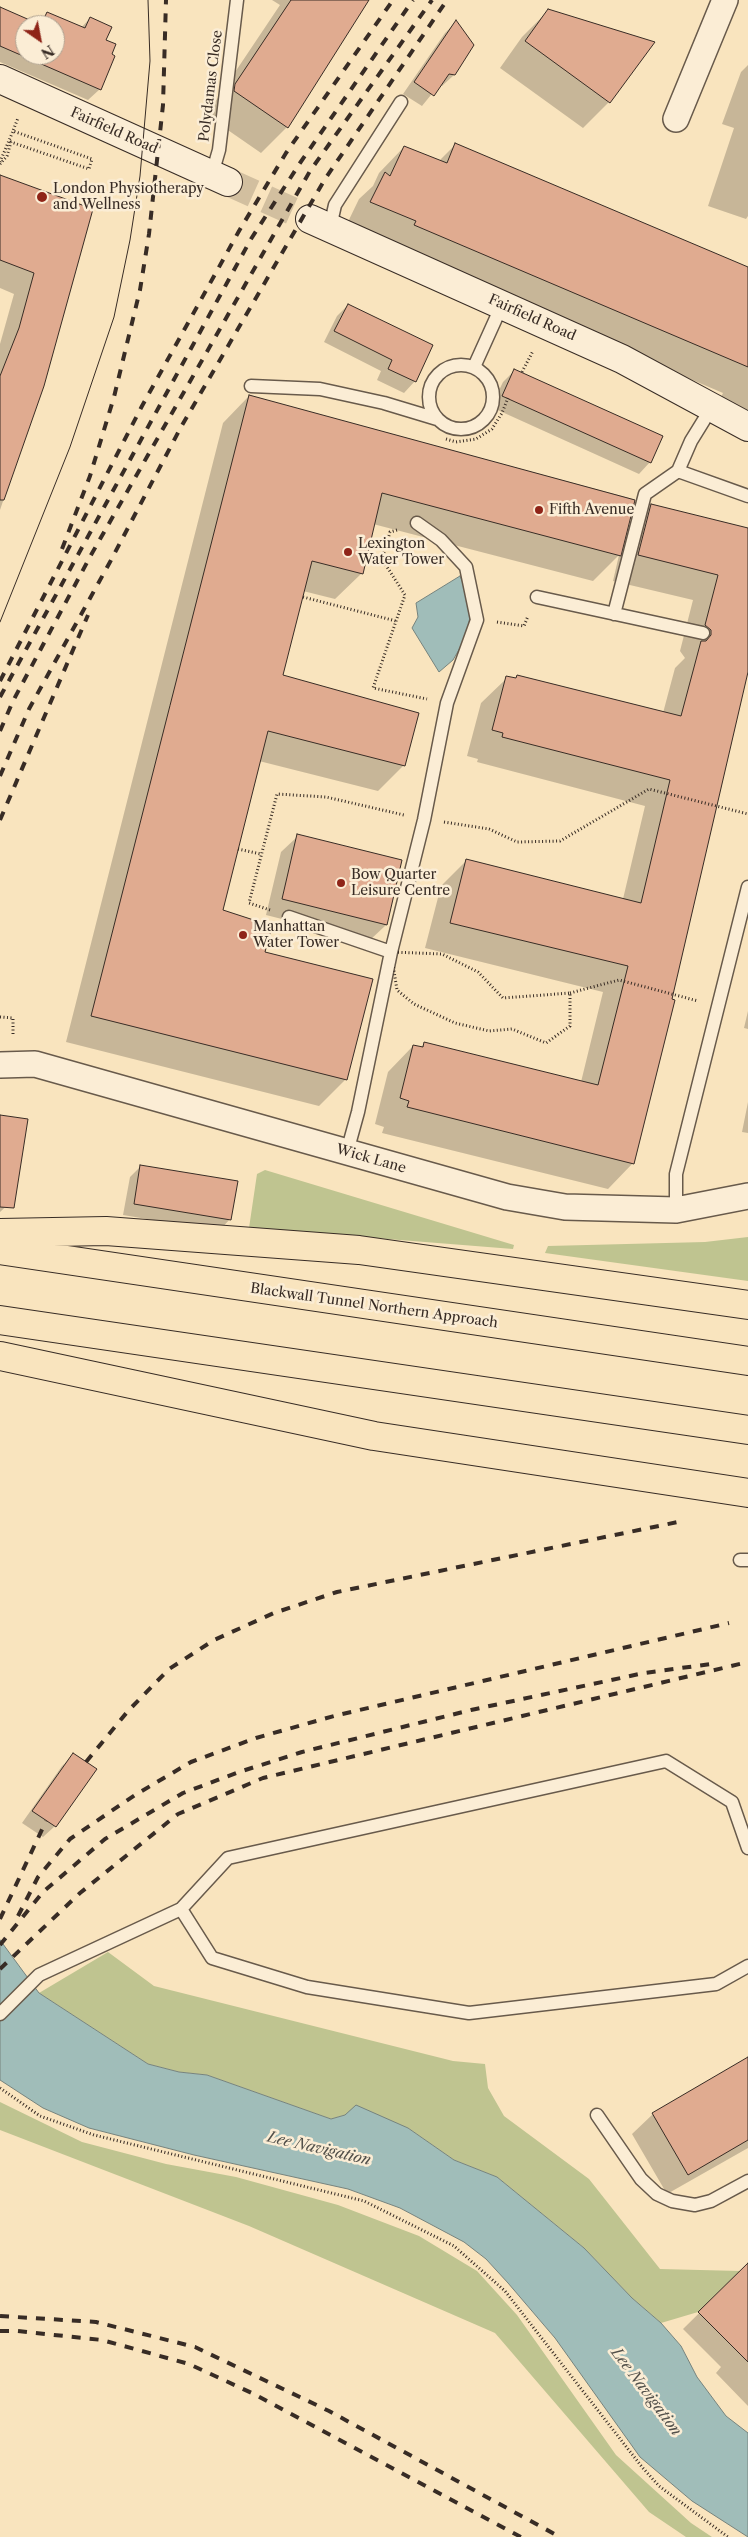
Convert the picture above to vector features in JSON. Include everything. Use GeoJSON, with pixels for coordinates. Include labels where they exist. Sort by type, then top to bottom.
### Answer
{"type":"FeatureCollection","features":[{"type":"Feature","properties":{"kind":"highway"},"geometry":{"type":"LineString","coordinates":[[0,1233],[106,1231],[359,1250],[748,1305]]}},
{"type":"Feature","properties":{"kind":"highway","name":"Blackwall Tunnel Northern Approach"},"geometry":{"type":"LineString","coordinates":[[0,1250],[748,1361]]}},
{"type":"Feature","properties":{"kind":"highway"},"geometry":{"type":"LineString","coordinates":[[0,1320],[748,1430]]}},
{"type":"Feature","properties":{"kind":"highway"},"geometry":{"type":"LineString","coordinates":[[0,1356],[374,1436],[748,1493]]}},
{"type":"Feature","properties":{"kind":"main road","name":"Fairfield Road"},"geometry":{"type":"LineString","coordinates":[[0,79],[220,178]]}},
{"type":"Feature","properties":{"kind":"main road","name":"Fairfield Road"},"geometry":{"type":"LineString","coordinates":[[320,223],[622,358],[748,426]]}},
{"type":"Feature","properties":{"kind":"street"},"geometry":{"type":"LineString","coordinates":[[676,119],[726,0]]}},
{"type":"Feature","properties":{"kind":"street","name":"Wick Lane"},"geometry":{"type":"LineString","coordinates":[[0,1065],[35,1064],[507,1197],[565,1207],[676,1210],[748,1196]]}},
{"type":"Feature","properties":{"kind":"lane","name":"Polydamas Close"},"geometry":{"type":"LineString","coordinates":[[220,178],[219,150],[237,0]]}},
{"type":"Feature","properties":{"kind":"lane"},"geometry":{"type":"LineString","coordinates":[[320,223],[335,205],[401,102]]}},
{"type":"Feature","properties":{"kind":"lane"},"geometry":{"type":"LineString","coordinates":[[474,367],[502,305]]}},
{"type":"Feature","properties":{"kind":"lane"},"geometry":{"type":"LineString","coordinates":[[251,386],[320,389],[384,403],[437,419],[450,427],[464,429],[480,424],[487,416],[493,403],[493,390],[489,380],[474,367],[454,366],[442,371],[435,379],[429,399],[431,409],[437,419]]}},
{"type":"Feature","properties":{"kind":"lane"},"geometry":{"type":"LineString","coordinates":[[614,614],[645,494],[678,471],[691,441],[712,407]]}},
{"type":"Feature","properties":{"kind":"lane"},"geometry":{"type":"LineString","coordinates":[[678,471],[748,496]]}},
{"type":"Feature","properties":{"kind":"lane"},"geometry":{"type":"LineString","coordinates":[[347,1152],[358,1112],[391,952],[424,820],[447,703],[477,620],[466,567],[441,540],[417,523]]}},
{"type":"Feature","properties":{"kind":"lane"},"geometry":{"type":"LineString","coordinates":[[537,597],[703,633]]}},
{"type":"Feature","properties":{"kind":"lane"},"geometry":{"type":"LineString","coordinates":[[676,1210],[676,1174],[748,887]]}},
{"type":"Feature","properties":{"kind":"lane"},"geometry":{"type":"LineString","coordinates":[[289,917],[391,952]]}},
{"type":"Feature","properties":{"kind":"lane"},"geometry":{"type":"LineString","coordinates":[[0,2014],[39,1975],[181,1909],[228,1858],[666,1761],[732,1802],[748,1848]]}},
{"type":"Feature","properties":{"kind":"lane"},"geometry":{"type":"LineString","coordinates":[[181,1909],[212,1958],[307,1987],[469,2012],[716,1984],[748,1966]]}},
{"type":"Feature","properties":{"kind":"lane"},"geometry":{"type":"LineString","coordinates":[[597,2115],[641,2178],[657,2194],[672,2201],[695,2205],[711,2201],[748,2181]]}},
{"type":"Feature","properties":{"kind":"path"},"geometry":{"type":"LineString","coordinates":[[0,163],[29,92]]}},
{"type":"Feature","properties":{"kind":"path"},"geometry":{"type":"LineString","coordinates":[[0,163],[7,156],[11,142],[89,169],[92,159],[13,131]]}},
{"type":"Feature","properties":{"kind":"path"},"geometry":{"type":"LineString","coordinates":[[441,437],[456,442],[476,439],[492,429],[502,413],[508,398]]}},
{"type":"Feature","properties":{"kind":"path"},"geometry":{"type":"LineString","coordinates":[[417,523],[390,532],[382,559],[405,595],[373,688],[447,703]]}},
{"type":"Feature","properties":{"kind":"path"},"geometry":{"type":"LineString","coordinates":[[303,597],[396,621]]}},
{"type":"Feature","properties":{"kind":"path"},"geometry":{"type":"LineString","coordinates":[[477,620],[524,626],[537,597]]}},
{"type":"Feature","properties":{"kind":"path"},"geometry":{"type":"LineString","coordinates":[[264,908],[249,903],[277,794],[326,797],[424,820],[489,829],[517,842],[560,841],[649,789],[748,814]]}},
{"type":"Feature","properties":{"kind":"path"},"geometry":{"type":"LineString","coordinates":[[238,849],[261,854]]}},
{"type":"Feature","properties":{"kind":"path"},"geometry":{"type":"LineString","coordinates":[[570,993],[570,1026],[546,1043],[512,1029],[489,1031],[455,1023],[414,1004],[397,990],[391,952],[442,954],[478,972],[503,998],[570,993],[619,980],[718,1006]]}},
{"type":"Feature","properties":{"kind":"path"},"geometry":{"type":"LineString","coordinates":[[0,1017],[13,1018]]}},
{"type":"Feature","properties":{"kind":"path"},"geometry":{"type":"LineString","coordinates":[[0,2088],[40,2116],[94,2135],[364,2200],[454,2246],[505,2291],[642,2468],[659,2486],[728,2537]]}},
{"type":"Feature","properties":{"kind":"green space"},"geometry":{"type":"Polygon","coordinates":[[[265,1170],[514,1245],[513,1249],[249,1228],[257,1174],[265,1170]]]}},
{"type":"Feature","properties":{"kind":"green space"},"geometry":{"type":"Polygon","coordinates":[[[748,1237],[748,1281],[545,1253],[548,1246],[705,1242],[748,1237]]]}},
{"type":"Feature","properties":{"kind":"green space"},"geometry":{"type":"Polygon","coordinates":[[[108,1952],[154,1986],[453,2061],[485,2064],[488,2088],[504,2116],[589,2179],[660,2269],[740,2271],[698,2312],[661,2323],[632,2298],[584,2248],[497,2177],[454,2160],[408,2128],[345,2115],[331,2119],[207,2075],[179,2072],[148,2064],[39,1993],[108,1952]]]}},
{"type":"Feature","properties":{"kind":"green space"},"geometry":{"type":"Polygon","coordinates":[[[0,2102],[82,2142],[166,2164],[236,2177],[338,2205],[419,2236],[477,2271],[517,2315],[616,2455],[691,2523],[712,2537],[686,2537],[649,2512],[495,2333],[249,2226],[0,2130],[0,2102]]]}},
{"type":"Feature","properties":{"kind":"water"},"geometry":{"type":"Polygon","coordinates":[[[460,576],[468,595],[470,616],[467,636],[453,660],[439,672],[412,628],[418,617],[416,603],[460,576]]]}},
{"type":"Feature","properties":{"kind":"water","name":"Lee Navigation"},"geometry":{"type":"Polygon","coordinates":[[[0,1940],[39,1993],[148,2064],[179,2072],[207,2075],[331,2119],[345,2115],[356,2105],[408,2128],[454,2160],[497,2177],[584,2248],[632,2298],[661,2323],[681,2346],[697,2377],[726,2416],[748,2433],[748,2537],[692,2501],[640,2457],[555,2338],[486,2259],[464,2242],[400,2208],[348,2189],[194,2155],[89,2128],[43,2108],[0,2080],[0,1940]]]}},
{"type":"Feature","properties":{"kind":"building"},"geometry":{"type":"Polygon","coordinates":[[[291,0],[369,0],[288,128],[234,91],[235,84],[291,0]]]}},
{"type":"Feature","properties":{"kind":"building"},"geometry":{"type":"Polygon","coordinates":[[[0,7],[18,15],[15,15],[15,53],[0,46],[0,7]]]}},
{"type":"Feature","properties":{"kind":"building"},"geometry":{"type":"Polygon","coordinates":[[[548,9],[655,42],[610,103],[525,41],[548,9]]]}},
{"type":"Feature","properties":{"kind":"building"},"geometry":{"type":"Polygon","coordinates":[[[90,17],[112,27],[106,40],[116,44],[112,54],[115,56],[101,90],[44,65],[65,65],[65,20],[85,28],[90,17]]]}},
{"type":"Feature","properties":{"kind":"building"},"geometry":{"type":"Polygon","coordinates":[[[456,20],[474,45],[455,75],[449,74],[434,96],[414,82],[456,20]]]}},
{"type":"Feature","properties":{"kind":"building"},"geometry":{"type":"Polygon","coordinates":[[[455,143],[748,267],[748,367],[414,225],[416,221],[370,202],[385,172],[390,176],[404,146],[447,163],[455,143]]]}},
{"type":"Feature","properties":{"kind":"building"},"geometry":{"type":"Polygon","coordinates":[[[0,175],[93,209],[44,386],[4,500],[0,500],[0,376],[19,328],[34,273],[0,260],[0,175]]]}},
{"type":"Feature","properties":{"kind":"building"},"geometry":{"type":"Polygon","coordinates":[[[348,304],[433,345],[416,382],[388,369],[392,360],[334,331],[348,304]]]}},
{"type":"Feature","properties":{"kind":"building"},"geometry":{"type":"Polygon","coordinates":[[[514,369],[663,436],[651,463],[502,396],[514,369]]]}},
{"type":"Feature","properties":{"kind":"building"},"geometry":{"type":"Polygon","coordinates":[[[249,395],[635,500],[621,556],[382,493],[363,574],[312,561],[283,675],[419,713],[405,766],[268,731],[223,910],[272,926],[265,952],[373,979],[347,1080],[91,1016],[249,395]]]}},
{"type":"Feature","properties":{"kind":"building"},"geometry":{"type":"Polygon","coordinates":[[[651,504],[748,528],[748,672],[672,999],[675,1000],[634,1164],[407,1107],[409,1101],[400,1098],[413,1045],[423,1047],[424,1042],[598,1085],[628,966],[450,923],[466,859],[641,903],[670,780],[502,737],[503,733],[492,730],[506,676],[516,678],[517,675],[681,716],[701,641],[706,641],[711,635],[711,630],[705,625],[718,575],[638,555],[651,504]]]}},
{"type":"Feature","properties":{"kind":"building","name":"Bow Quarter Leisure Centre"},"geometry":{"type":"Polygon","coordinates":[[[297,834],[402,860],[387,925],[282,899],[297,834]]]}},
{"type":"Feature","properties":{"kind":"building"},"geometry":{"type":"Polygon","coordinates":[[[0,1115],[28,1119],[14,1208],[0,1207],[0,1115]]]}},
{"type":"Feature","properties":{"kind":"building"},"geometry":{"type":"Polygon","coordinates":[[[140,1165],[238,1181],[231,1220],[134,1204],[140,1165]]]}},
{"type":"Feature","properties":{"kind":"building"},"geometry":{"type":"Polygon","coordinates":[[[73,1753],[97,1769],[56,1827],[32,1811],[73,1753]]]}},
{"type":"Feature","properties":{"kind":"building"},"geometry":{"type":"Polygon","coordinates":[[[748,2057],[748,2140],[688,2175],[652,2113],[748,2057]]]}},
{"type":"Feature","properties":{"kind":"building"},"geometry":{"type":"Polygon","coordinates":[[[748,2263],[748,2362],[698,2312],[748,2263]]]}},
{"type":"Feature","properties":{"kind":"tunnel"},"geometry":{"type":"LineString","coordinates":[[228,182],[310,219]]}},
{"type":"Feature","properties":{"kind":"tram line"},"geometry":{"type":"LineString","coordinates":[[0,622],[70,447],[114,317],[130,240],[140,176],[150,61],[148,0]]}},
{"type":"Feature","properties":{"kind":"railway"},"geometry":{"type":"LineString","coordinates":[[62,549],[90,476],[114,397],[140,290],[149,234],[163,105],[166,0]]}},
{"type":"Feature","properties":{"kind":"railway"},"geometry":{"type":"LineString","coordinates":[[0,681],[142,406],[239,231],[286,153],[393,0]]}},
{"type":"Feature","properties":{"kind":"railway"},"geometry":{"type":"LineString","coordinates":[[0,697],[251,239],[300,163],[413,0]]}},
{"type":"Feature","properties":{"kind":"railway"},"geometry":{"type":"LineString","coordinates":[[0,731],[13,701],[91,555],[310,171],[432,0]]}},
{"type":"Feature","properties":{"kind":"railway"},"geometry":{"type":"LineString","coordinates":[[0,776],[29,709],[110,562],[181,427],[325,179],[447,0]]}},
{"type":"Feature","properties":{"kind":"railway"},"geometry":{"type":"LineString","coordinates":[[0,820],[88,615]]}},
{"type":"Feature","properties":{"kind":"railway"},"geometry":{"type":"LineString","coordinates":[[86,1762],[128,1711],[169,1669],[214,1640],[274,1613],[337,1592],[678,1522]]}},
{"type":"Feature","properties":{"kind":"railway"},"geometry":{"type":"LineString","coordinates":[[18,1916],[38,1877],[70,1839],[135,1795],[191,1762],[256,1738],[334,1716],[729,1623]]}},
{"type":"Feature","properties":{"kind":"railway"},"geometry":{"type":"LineString","coordinates":[[0,1969],[80,1893],[178,1814],[263,1778],[748,1662]]}},
{"type":"Feature","properties":{"kind":"railway"},"geometry":{"type":"LineString","coordinates":[[0,1945],[43,1892],[105,1839],[183,1793],[239,1772],[302,1752],[471,1710],[644,1673],[711,1664]]}},
{"type":"Feature","properties":{"kind":"railway"},"geometry":{"type":"LineString","coordinates":[[0,1919],[46,1821]]}},
{"type":"Feature","properties":{"kind":"railway"},"geometry":{"type":"LineString","coordinates":[[0,2316],[96,2322],[195,2347],[329,2411],[560,2537]]}},
{"type":"Feature","properties":{"kind":"railway"},"geometry":{"type":"LineString","coordinates":[[0,2331],[102,2340],[189,2364],[254,2394],[521,2537]]}},
{"type":"Feature","properties":{"kind":"place","name":"London Physiotherapy and Wellness"},"geometry":{"type":"Point","coordinates":[42,197]}},
{"type":"Feature","properties":{"kind":"place","name":"Fifth Avenue"},"geometry":{"type":"Point","coordinates":[539,510]}},
{"type":"Feature","properties":{"kind":"place","name":"Lexington Water Tower"},"geometry":{"type":"Point","coordinates":[348,552]}},
{"type":"Feature","properties":{"kind":"place","name":"Bow Quarter Leisure Centre"},"geometry":{"type":"Point","coordinates":[341,883]}},
{"type":"Feature","properties":{"kind":"place","name":"Manhattan Water Tower"},"geometry":{"type":"Point","coordinates":[243,935]}}]}
